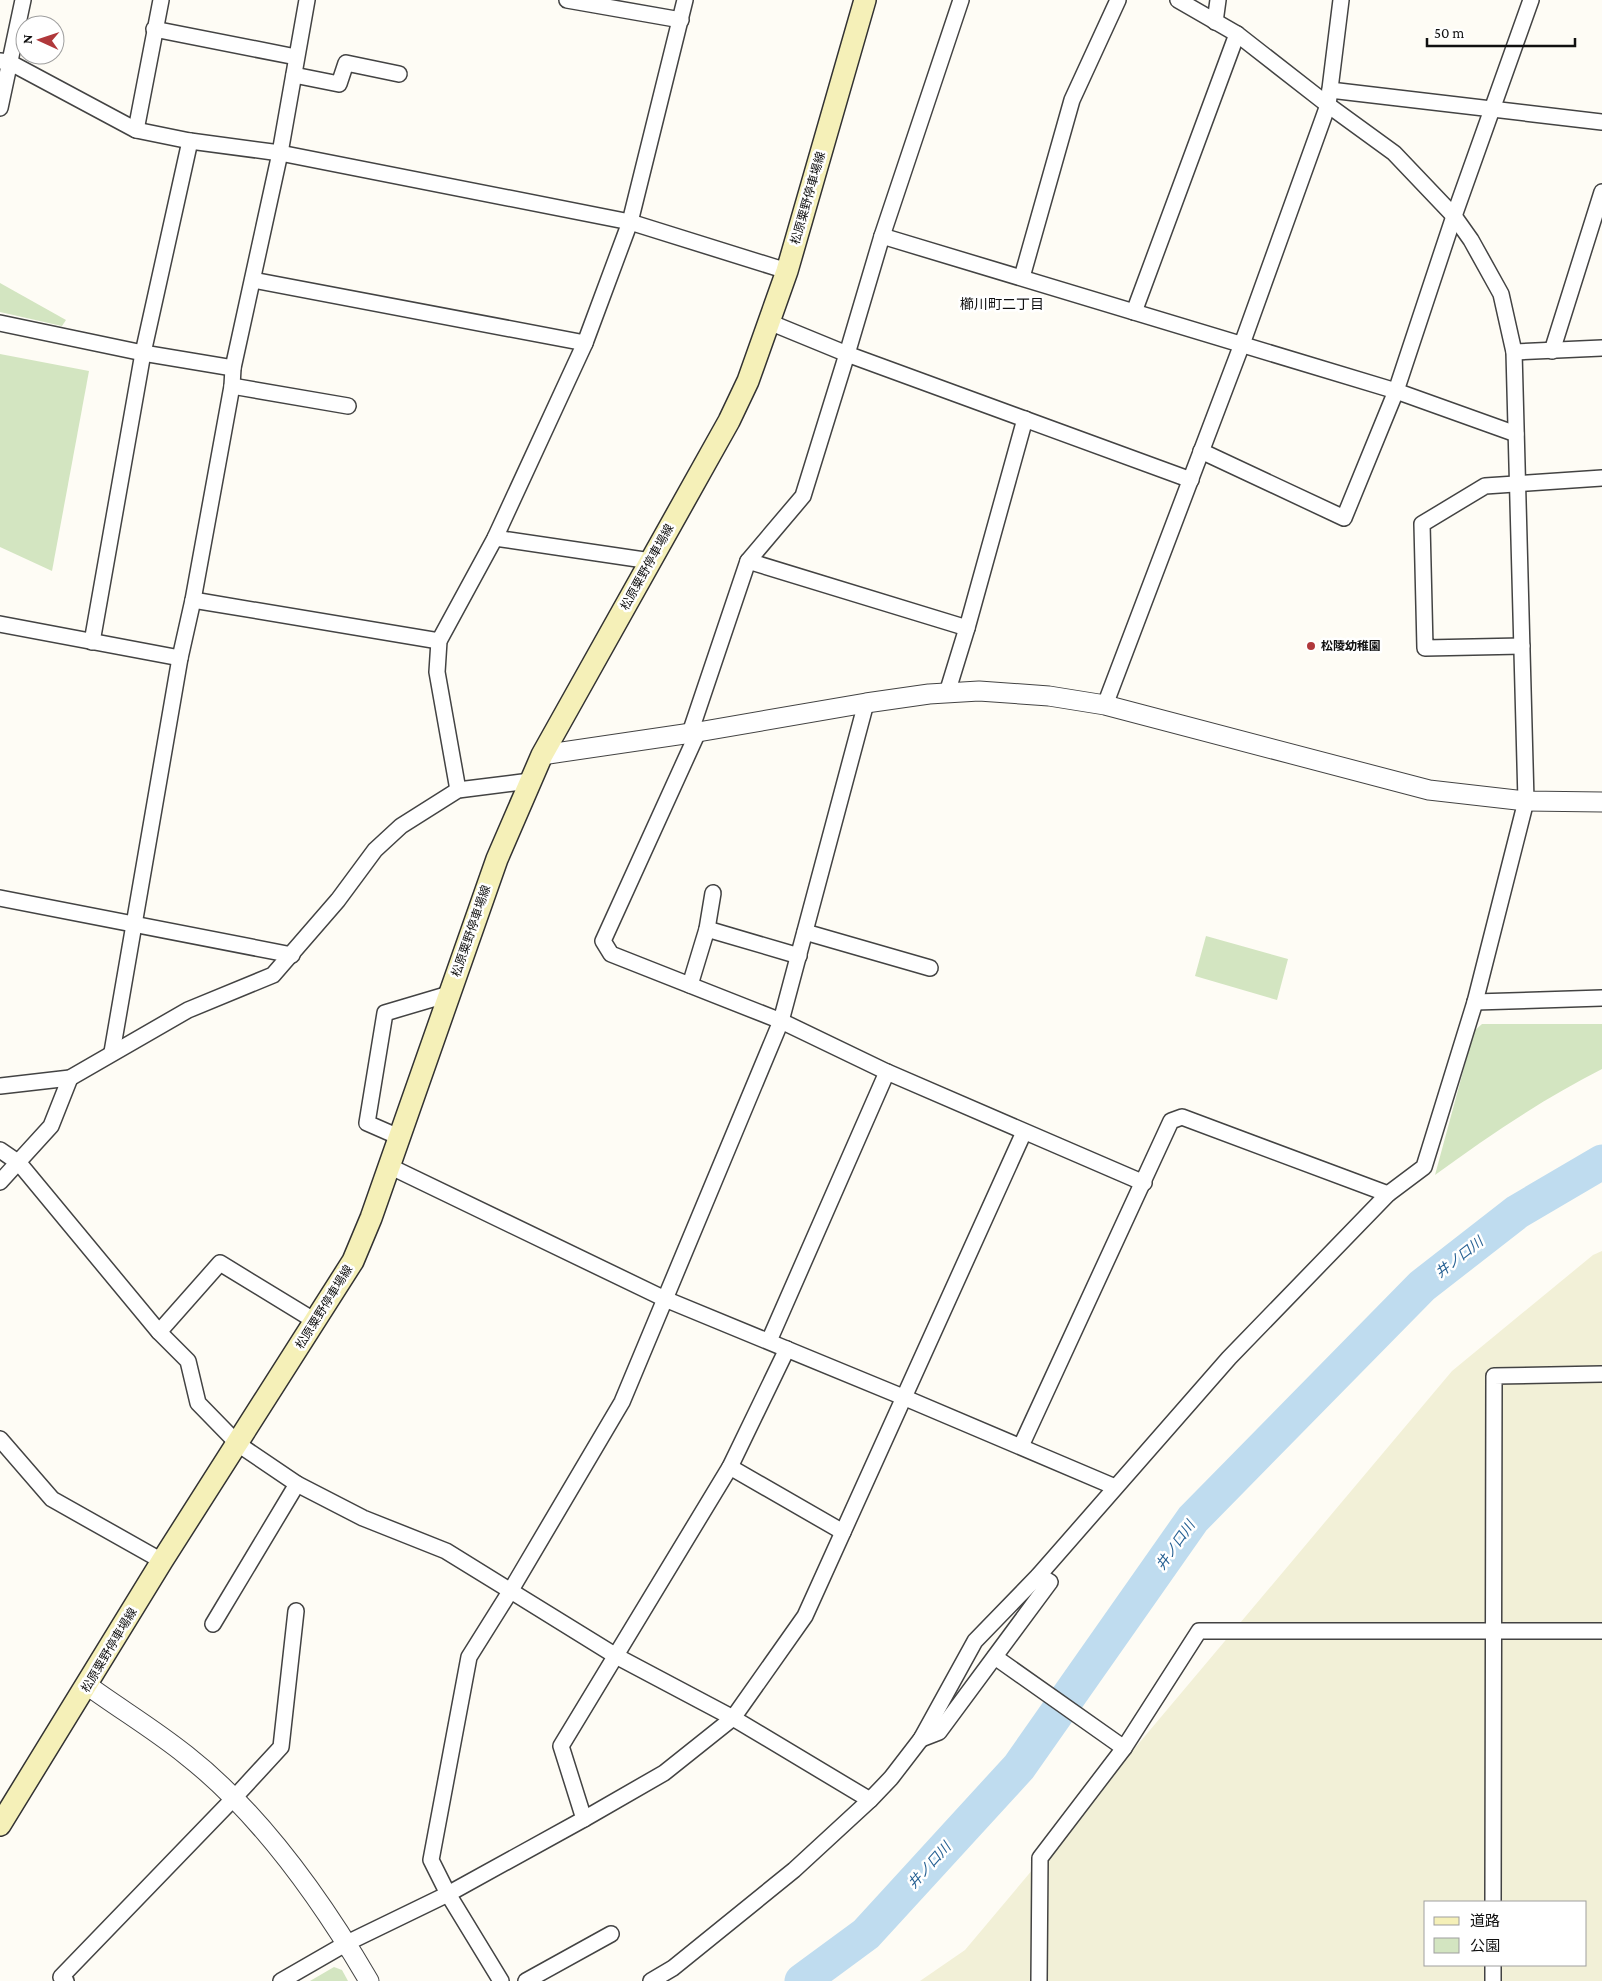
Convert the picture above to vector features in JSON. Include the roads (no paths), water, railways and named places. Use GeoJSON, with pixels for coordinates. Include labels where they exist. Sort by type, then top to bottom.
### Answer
{"type":"FeatureCollection","features":[{"type":"Feature","properties":{"kind":"main road","name":"松原粟野停車場線"},"geometry":{"type":"LineString","coordinates":[[0,1825],[162,1561],[353,1261],[389,1166],[497,860],[530,781],[542,755],[729,421],[748,380],[787,271],[865,0]]}},
{"type":"Feature","properties":{"kind":"street"},"geometry":{"type":"LineString","coordinates":[[0,108],[4,61],[23,0]]}},
{"type":"Feature","properties":{"kind":"street"},"geometry":{"type":"LineString","coordinates":[[136,130],[161,0]]}},
{"type":"Feature","properties":{"kind":"street"},"geometry":{"type":"LineString","coordinates":[[112,1052],[180,658],[193,600],[232,386],[233,368],[280,153],[306,0]]}},
{"type":"Feature","properties":{"kind":"street"},"geometry":{"type":"LineString","coordinates":[[567,0],[681,20]]}},
{"type":"Feature","properties":{"kind":"street"},"geometry":{"type":"LineString","coordinates":[[458,790],[437,672],[439,641],[495,538],[585,343],[630,222],[685,0]]}},
{"type":"Feature","properties":{"kind":"street"},"geometry":{"type":"LineString","coordinates":[[961,0],[882,236],[848,354],[803,496],[748,560],[694,732],[603,941],[612,954],[781,1021],[887,1072],[1144,1183]]}},
{"type":"Feature","properties":{"kind":"street"},"geometry":{"type":"LineString","coordinates":[[1022,277],[1072,100],[1118,0]]}},
{"type":"Feature","properties":{"kind":"street"},"geometry":{"type":"LineString","coordinates":[[651,1981],[673,1968],[794,1870],[870,1800],[891,1778],[921,1739],[975,1641],[1039,1575],[1229,1358],[1388,1194],[1424,1167],[1475,1002],[1526,801],[1514,352],[1501,294],[1471,240],[1454,216],[1394,153],[1329,97],[1237,34],[1178,0]]}},
{"type":"Feature","properties":{"kind":"street"},"geometry":{"type":"LineString","coordinates":[[1216,22],[1218,0]]}},
{"type":"Feature","properties":{"kind":"street"},"geometry":{"type":"LineString","coordinates":[[1104,705],[1242,344],[1329,97],[1341,0]]}},
{"type":"Feature","properties":{"kind":"street"},"geometry":{"type":"LineString","coordinates":[[1201,451],[1344,518],[1396,391],[1454,216],[1531,0]]}},
{"type":"Feature","properties":{"kind":"street"},"geometry":{"type":"LineString","coordinates":[[154,29],[296,56]]}},
{"type":"Feature","properties":{"kind":"street"},"geometry":{"type":"LineString","coordinates":[[1134,312],[1237,34]]}},
{"type":"Feature","properties":{"kind":"street"},"geometry":{"type":"LineString","coordinates":[[4,61],[136,130],[190,141],[280,153],[630,222],[787,271]]}},
{"type":"Feature","properties":{"kind":"street"},"geometry":{"type":"LineString","coordinates":[[294,75],[339,84],[346,63],[399,74]]}},
{"type":"Feature","properties":{"kind":"street"},"geometry":{"type":"LineString","coordinates":[[1329,97],[1492,109],[1602,122]]}},
{"type":"Feature","properties":{"kind":"street"},"geometry":{"type":"LineString","coordinates":[[92,642],[143,353],[190,141]]}},
{"type":"Feature","properties":{"kind":"street"},"geometry":{"type":"LineString","coordinates":[[1552,351],[1602,193]]}},
{"type":"Feature","properties":{"kind":"street"},"geometry":{"type":"LineString","coordinates":[[882,236],[1396,391],[1516,434]]}},
{"type":"Feature","properties":{"kind":"street"},"geometry":{"type":"LineString","coordinates":[[253,280],[585,343]]}},
{"type":"Feature","properties":{"kind":"street"},"geometry":{"type":"LineString","coordinates":[[769,322],[848,354],[1190,480]]}},
{"type":"Feature","properties":{"kind":"street"},"geometry":{"type":"LineString","coordinates":[[0,323],[143,353],[233,368]]}},
{"type":"Feature","properties":{"kind":"street"},"geometry":{"type":"LineString","coordinates":[[1514,352],[1602,348]]}},
{"type":"Feature","properties":{"kind":"street"},"geometry":{"type":"LineString","coordinates":[[232,386],[348,406]]}},
{"type":"Feature","properties":{"kind":"street"},"geometry":{"type":"LineString","coordinates":[[947,693],[1025,419]]}},
{"type":"Feature","properties":{"kind":"street"},"geometry":{"type":"LineString","coordinates":[[1522,646],[1425,648],[1422,524],[1485,486],[1518,482],[1602,478]]}},
{"type":"Feature","properties":{"kind":"street"},"geometry":{"type":"LineString","coordinates":[[495,538],[651,560]]}},
{"type":"Feature","properties":{"kind":"street"},"geometry":{"type":"LineString","coordinates":[[748,560],[967,628]]}},
{"type":"Feature","properties":{"kind":"street"},"geometry":{"type":"LineString","coordinates":[[193,600],[439,641]]}},
{"type":"Feature","properties":{"kind":"street"},"geometry":{"type":"LineString","coordinates":[[0,624],[180,658]]}},
{"type":"Feature","properties":{"kind":"street"},"geometry":{"type":"LineString","coordinates":[[542,755],[866,703],[980,691],[1049,696],[1104,705],[1430,790],[1526,801],[1602,802]]}},
{"type":"Feature","properties":{"kind":"street"},"geometry":{"type":"LineString","coordinates":[[501,1981],[448,1894],[431,1860],[469,1657],[511,1590],[622,1402],[781,1021],[866,703]]}},
{"type":"Feature","properties":{"kind":"street"},"geometry":{"type":"LineString","coordinates":[[0,1086],[70,1078],[112,1052],[188,1010],[273,976],[292,955],[375,850],[401,826],[458,790],[530,781]]}},
{"type":"Feature","properties":{"kind":"street"},"geometry":{"type":"LineString","coordinates":[[690,984],[707,929],[713,893]]}},
{"type":"Feature","properties":{"kind":"street"},"geometry":{"type":"LineString","coordinates":[[0,898],[292,955]]}},
{"type":"Feature","properties":{"kind":"street"},"geometry":{"type":"LineString","coordinates":[[707,929],[799,956]]}},
{"type":"Feature","properties":{"kind":"street"},"geometry":{"type":"LineString","coordinates":[[805,932],[930,968]]}},
{"type":"Feature","properties":{"kind":"street"},"geometry":{"type":"LineString","coordinates":[[399,1137],[367,1123],[384,1013],[449,994]]}},
{"type":"Feature","properties":{"kind":"street"},"geometry":{"type":"LineString","coordinates":[[1475,1002],[1602,998]]}},
{"type":"Feature","properties":{"kind":"street"},"geometry":{"type":"LineString","coordinates":[[769,1341],[887,1072]]}},
{"type":"Feature","properties":{"kind":"street"},"geometry":{"type":"LineString","coordinates":[[0,1182],[51,1126],[70,1078]]}},
{"type":"Feature","properties":{"kind":"street"},"geometry":{"type":"LineString","coordinates":[[1021,1446],[1171,1121],[1182,1117],[1388,1194]]}},
{"type":"Feature","properties":{"kind":"street"},"geometry":{"type":"LineString","coordinates":[[280,1981],[347,1943],[448,1894],[664,1773],[733,1718],[805,1616],[1024,1132]]}},
{"type":"Feature","properties":{"kind":"street"},"geometry":{"type":"LineString","coordinates":[[0,1150],[19,1163],[159,1332],[188,1361],[198,1403],[238,1444],[297,1484],[363,1518],[446,1551],[616,1656],[733,1718],[870,1800]]}},
{"type":"Feature","properties":{"kind":"street"},"geometry":{"type":"LineString","coordinates":[[389,1166],[665,1299],[1021,1446],[1115,1487]]}},
{"type":"Feature","properties":{"kind":"street"},"geometry":{"type":"LineString","coordinates":[[159,1332],[220,1263],[315,1322]]}},
{"type":"Feature","properties":{"kind":"street"},"geometry":{"type":"LineString","coordinates":[[584,1819],[561,1746],[730,1467],[786,1349]]}},
{"type":"Feature","properties":{"kind":"street"},"geometry":{"type":"LineString","coordinates":[[1493,1901],[1494,1376],[1602,1374]]}},
{"type":"Feature","properties":{"kind":"street"},"geometry":{"type":"LineString","coordinates":[[0,1439],[52,1499],[162,1561]]}},
{"type":"Feature","properties":{"kind":"street"},"geometry":{"type":"LineString","coordinates":[[730,1467],[843,1532]]}},
{"type":"Feature","properties":{"kind":"street"},"geometry":{"type":"LineString","coordinates":[[213,1624],[297,1484]]}},
{"type":"Feature","properties":{"kind":"street"},"geometry":{"type":"LineString","coordinates":[[921,1739],[939,1732],[1000,1661],[1050,1582],[1039,1575]]}},
{"type":"Feature","properties":{"kind":"street"},"geometry":{"type":"LineString","coordinates":[[66,1981],[61,1977],[281,1747],[296,1611]]}},
{"type":"Feature","properties":{"kind":"street"},"geometry":{"type":"LineString","coordinates":[[1039,1981],[1040,1858],[1124,1748],[1200,1631],[1602,1631]]}},
{"type":"Feature","properties":{"kind":"street"},"geometry":{"type":"LineString","coordinates":[[1000,1661],[1124,1748]]}},
{"type":"Feature","properties":{"kind":"street"},"geometry":{"type":"LineString","coordinates":[[87,1685],[186,1756],[234,1798],[290,1864],[347,1943],[369,1981]]}},
{"type":"Feature","properties":{"kind":"street"},"geometry":{"type":"LineString","coordinates":[[526,1981],[611,1934]]}},
{"type":"Feature","properties":{"kind":"street"},"geometry":{"type":"LineString","coordinates":[[1493,1966],[1493,1981]]}},
{"type":"Feature","properties":{"kind":"waterway","name":"井ノ口川"},"geometry":{"type":"LineString","coordinates":[[802,1981],[866,1934],[1019,1767],[1193,1519],[1422,1286],[1517,1212],[1602,1162]]}},
{"type":"Feature","properties":{"kind":"place","name":"松陵幼稚園"},"geometry":{"type":"Point","coordinates":[1311,646]}},
{"type":"Feature","properties":{"kind":"district","name":"櫛川町二丁目"},"geometry":{"type":"Point","coordinates":[1002,304]}}]}
